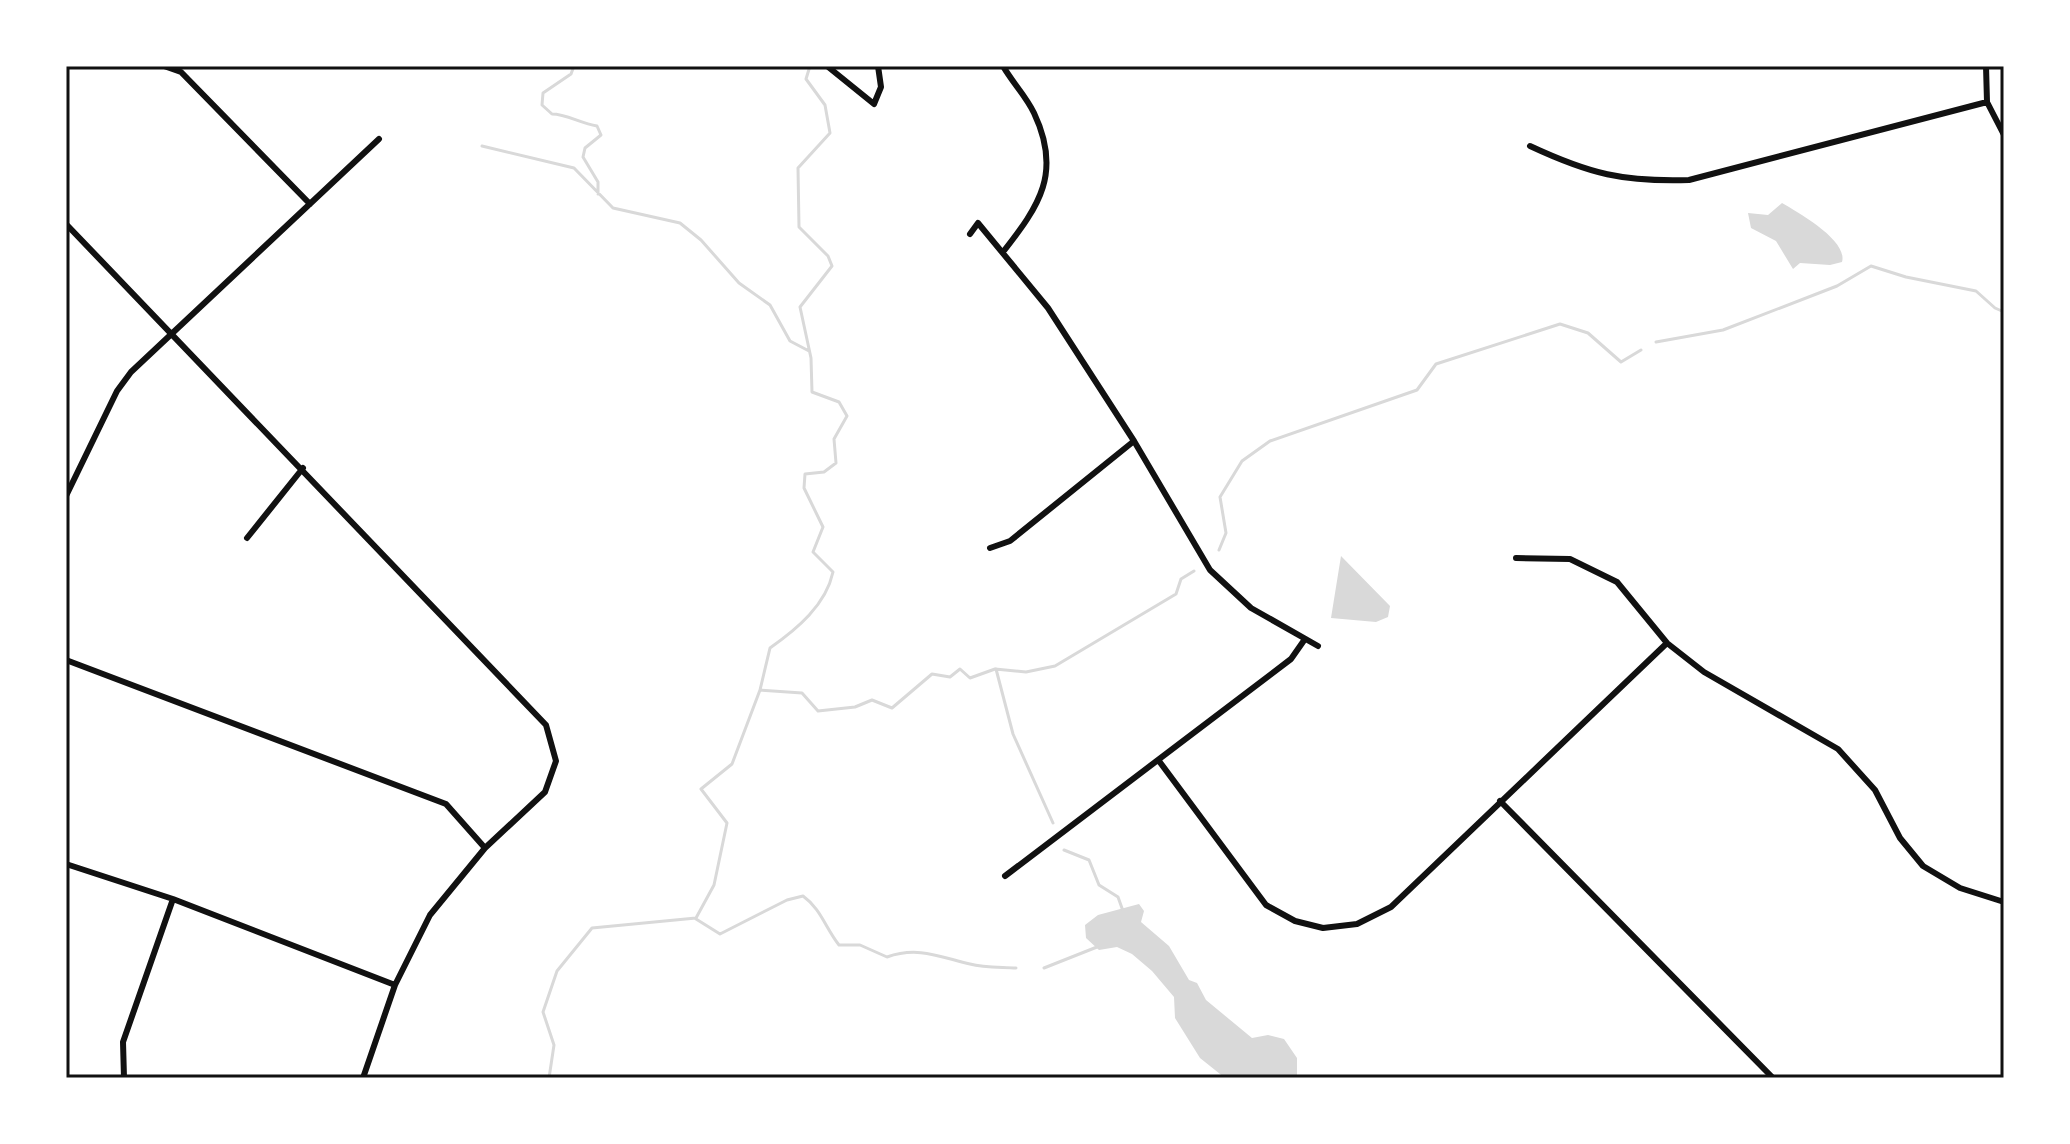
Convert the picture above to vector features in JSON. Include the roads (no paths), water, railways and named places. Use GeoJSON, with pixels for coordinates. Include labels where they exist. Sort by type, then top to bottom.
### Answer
{"type":"FeatureCollection","features":[{"type":"Feature","properties":{"kind":"street"},"geometry":{"type":"LineString","coordinates":[[164,66],[181,72],[310,204]]}},
{"type":"Feature","properties":{"kind":"street"},"geometry":{"type":"LineString","coordinates":[[827,66],[874,104],[881,87],[878,66]]}},
{"type":"Feature","properties":{"kind":"street"},"geometry":{"type":"LineString","coordinates":[[1003,66],[1033,110],[1047,147],[1047,180],[1033,214],[1003,252]]}},
{"type":"Feature","properties":{"kind":"street"},"geometry":{"type":"LineString","coordinates":[[1986,66],[1987,102],[2004,135]]}},
{"type":"Feature","properties":{"kind":"street"},"geometry":{"type":"LineString","coordinates":[[1530,146],[1606,176],[1645,181],[1689,180],[1987,102]]}},
{"type":"Feature","properties":{"kind":"street"},"geometry":{"type":"LineString","coordinates":[[66,496],[117,391],[170,334],[379,139]]}},
{"type":"Feature","properties":{"kind":"street"},"geometry":{"type":"LineString","coordinates":[[970,234],[978,223],[1048,308],[1134,441],[1210,570],[1251,608],[1318,646]]}},
{"type":"Feature","properties":{"kind":"street"},"geometry":{"type":"LineString","coordinates":[[66,224],[546,725],[556,761],[545,792],[485,848],[430,915],[395,985],[363,1078]]}},
{"type":"Feature","properties":{"kind":"street"},"geometry":{"type":"LineString","coordinates":[[990,548],[1010,541],[1134,441]]}},
{"type":"Feature","properties":{"kind":"street"},"geometry":{"type":"LineString","coordinates":[[247,538],[303,468]]}},
{"type":"Feature","properties":{"kind":"street"},"geometry":{"type":"LineString","coordinates":[[1516,558],[1570,559],[1617,582],[1667,643],[1704,672],[1838,749],[1875,790],[1900,838],[1923,866],[1960,888],[2004,902]]}},
{"type":"Feature","properties":{"kind":"street"},"geometry":{"type":"LineString","coordinates":[[1005,876],[1291,659],[1305,639]]}},
{"type":"Feature","properties":{"kind":"street"},"geometry":{"type":"LineString","coordinates":[[1159,761],[1266,905],[1295,921],[1323,928],[1357,924],[1391,907],[1667,643]]}},
{"type":"Feature","properties":{"kind":"street"},"geometry":{"type":"LineString","coordinates":[[66,660],[446,804],[485,848]]}},
{"type":"Feature","properties":{"kind":"street"},"geometry":{"type":"LineString","coordinates":[[1500,801],[1773,1078]]}},
{"type":"Feature","properties":{"kind":"street"},"geometry":{"type":"LineString","coordinates":[[66,864],[173,899],[395,985]]}},
{"type":"Feature","properties":{"kind":"street"},"geometry":{"type":"LineString","coordinates":[[124,1078],[123,1042],[173,899]]}},
{"type":"Feature","properties":{"kind":"waterway"},"geometry":{"type":"LineString","coordinates":[[574,66],[571,74],[543,93],[542,105],[552,114],[597,126],[601,135],[585,148],[583,157],[598,182],[598,194]]}},
{"type":"Feature","properties":{"kind":"waterway"},"geometry":{"type":"LineString","coordinates":[[549,1078],[554,1045],[543,1012],[557,971],[592,928],[696,918],[714,885],[727,823],[701,789],[732,764],[760,690],[770,648],[817,606],[833,572],[813,552],[823,527],[804,488],[805,474],[824,472],[836,463],[834,439],[847,416],[839,402],[812,392],[811,358],[800,307],[832,266],[828,256],[799,227],[798,168],[830,133],[825,105],[806,79],[810,66]]}},
{"type":"Feature","properties":{"kind":"waterway"},"geometry":{"type":"LineString","coordinates":[[482,146],[574,168],[613,208],[680,223],[701,240],[739,283],[770,305],[790,341],[809,351]]}},
{"type":"Feature","properties":{"kind":"waterway"},"geometry":{"type":"LineString","coordinates":[[1656,342],[1723,330],[1837,286],[1871,266],[1906,277],[1976,291],[2004,312]]}},
{"type":"Feature","properties":{"kind":"waterway"},"geometry":{"type":"LineString","coordinates":[[1219,550],[1226,533],[1220,497],[1242,461],[1270,441],[1417,390],[1436,364],[1560,324],[1588,333],[1621,362],[1641,350]]}},
{"type":"Feature","properties":{"kind":"waterway"},"geometry":{"type":"LineString","coordinates":[[760,690],[802,693],[818,711],[855,707],[872,700],[892,708],[932,674],[950,677],[960,669],[970,678],[995,669],[1026,672],[1055,666],[1176,594],[1181,579],[1194,571]]}},
{"type":"Feature","properties":{"kind":"waterway"},"geometry":{"type":"LineString","coordinates":[[996,669],[1013,734],[1053,823]]}},
{"type":"Feature","properties":{"kind":"waterway"},"geometry":{"type":"LineString","coordinates":[[1064,850],[1089,860],[1099,885],[1118,897],[1123,911]]}},
{"type":"Feature","properties":{"kind":"waterway"},"geometry":{"type":"LineString","coordinates":[[696,919],[720,934],[787,900],[803,896],[819,912],[839,945],[860,945],[887,957],[909,952],[987,967],[1016,968]]}},
{"type":"Feature","properties":{"kind":"waterway"},"geometry":{"type":"LineString","coordinates":[[1044,968],[1097,947]]}}]}
